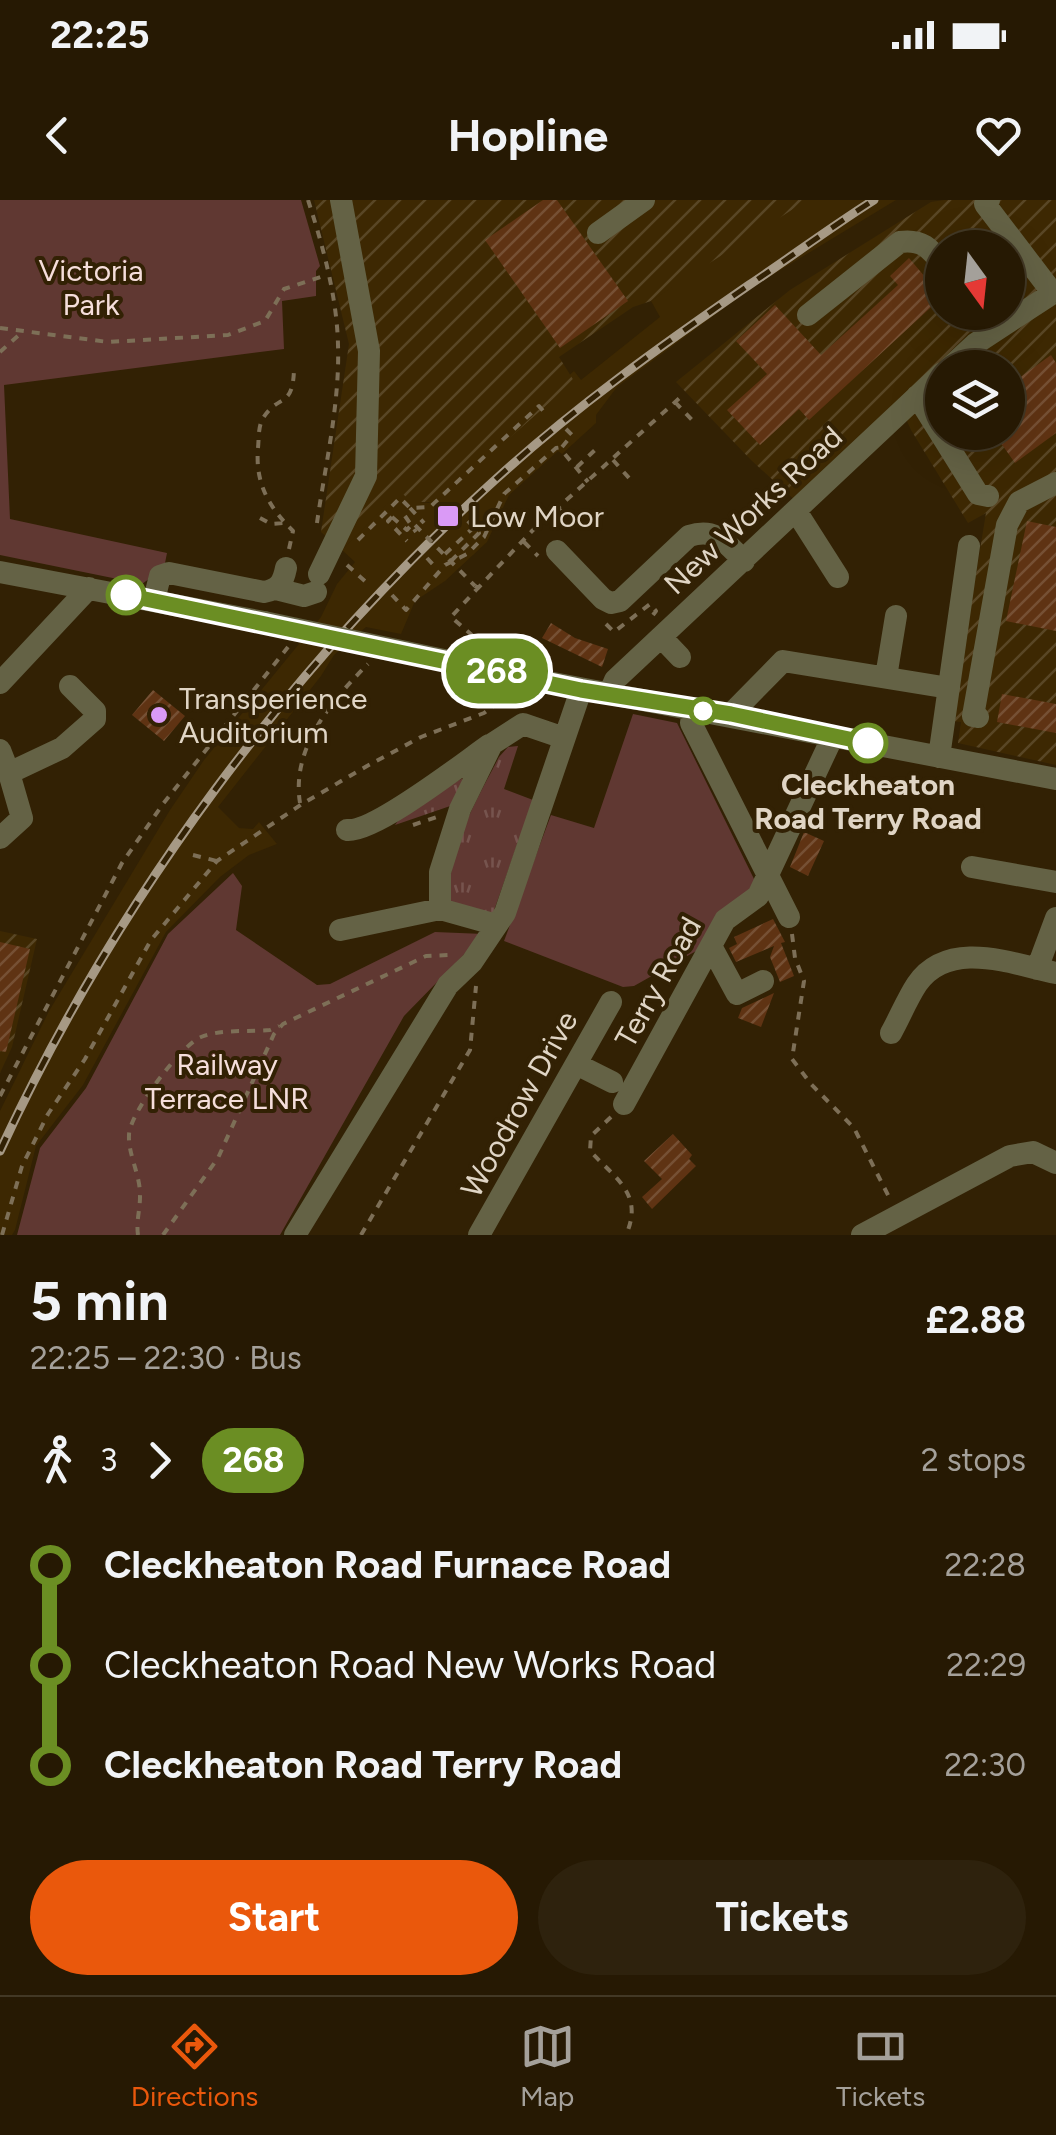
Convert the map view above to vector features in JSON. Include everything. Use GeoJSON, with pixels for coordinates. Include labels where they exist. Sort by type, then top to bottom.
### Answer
{"type":"FeatureCollection","features":[{"type":"Feature","properties":{"kind":"street"},"geometry":{"type":"LineString","coordinates":[[154,600],[160,576],[169,573],[264,592],[281,579],[304,596],[318,583],[366,476],[371,374],[341,200]]}},
{"type":"Feature","properties":{"kind":"street"},"geometry":{"type":"LineString","coordinates":[[598,233],[644,200]]}},
{"type":"Feature","properties":{"kind":"street"},"geometry":{"type":"LineString","coordinates":[[988,200],[986,204],[1054,291],[1025,304]]}},
{"type":"Feature","properties":{"kind":"street"},"geometry":{"type":"LineString","coordinates":[[808,315],[900,242],[913,240],[925,244]]}},
{"type":"Feature","properties":{"kind":"street"},"geometry":{"type":"LineString","coordinates":[[964,350],[981,330]]}},
{"type":"Feature","properties":{"kind":"street","name":"New Works Road"},"geometry":{"type":"LineString","coordinates":[[609,694],[615,680],[654,630],[744,562],[925,389]]}},
{"type":"Feature","properties":{"kind":"street"},"geometry":{"type":"LineString","coordinates":[[917,396],[978,494],[988,496]]}},
{"type":"Feature","properties":{"kind":"street"},"geometry":{"type":"LineString","coordinates":[[978,716],[973,716],[1008,524],[1019,502],[1056,482]]}},
{"type":"Feature","properties":{"kind":"street"},"geometry":{"type":"LineString","coordinates":[[796,511],[838,577]]}},
{"type":"Feature","properties":{"kind":"street"},"geometry":{"type":"LineString","coordinates":[[551,557],[611,603],[620,600],[690,536],[701,532],[719,536],[744,562]]}},
{"type":"Feature","properties":{"kind":"street"},"geometry":{"type":"LineString","coordinates":[[940,756],[969,546]]}},
{"type":"Feature","properties":{"kind":"street"},"geometry":{"type":"LineString","coordinates":[[0,572],[264,622],[581,690],[731,714],[1056,779]]}},
{"type":"Feature","properties":{"kind":"street"},"geometry":{"type":"LineString","coordinates":[[2,679],[90,588]]}},
{"type":"Feature","properties":{"kind":"street"},"geometry":{"type":"LineString","coordinates":[[886,677],[896,616]]}},
{"type":"Feature","properties":{"kind":"street"},"geometry":{"type":"LineString","coordinates":[[654,630],[680,657]]}},
{"type":"Feature","properties":{"kind":"street"},"geometry":{"type":"LineString","coordinates":[[731,714],[783,661],[949,688]]}},
{"type":"Feature","properties":{"kind":"street"},"geometry":{"type":"LineString","coordinates":[[9,773],[62,748],[95,719],[95,712],[70,686]]}},
{"type":"Feature","properties":{"kind":"street"},"geometry":{"type":"LineString","coordinates":[[295,1235],[448,984],[472,962],[504,913],[581,690]]}},
{"type":"Feature","properties":{"kind":"street"},"geometry":{"type":"LineString","coordinates":[[693,709],[692,724],[789,917]]}},
{"type":"Feature","properties":{"kind":"street"},"geometry":{"type":"LineString","coordinates":[[347,830],[358,831],[379,820],[524,724],[564,738]]}},
{"type":"Feature","properties":{"kind":"street","name":"Terry Road"},"geometry":{"type":"LineString","coordinates":[[624,1104],[726,920],[758,896],[833,736]]}},
{"type":"Feature","properties":{"kind":"street"},"geometry":{"type":"LineString","coordinates":[[440,909],[440,872],[460,809],[492,744]]}},
{"type":"Feature","properties":{"kind":"street"},"geometry":{"type":"LineString","coordinates":[[0,750],[31,823],[0,838]]}},
{"type":"Feature","properties":{"kind":"street"},"geometry":{"type":"LineString","coordinates":[[972,867],[1056,882]]}},
{"type":"Feature","properties":{"kind":"street"},"geometry":{"type":"LineString","coordinates":[[340,930],[440,909],[497,926]]}},
{"type":"Feature","properties":{"kind":"street"},"geometry":{"type":"LineString","coordinates":[[891,1033],[919,981],[941,963],[976,956],[1046,971],[1056,918]]}},
{"type":"Feature","properties":{"kind":"street"},"geometry":{"type":"LineString","coordinates":[[711,946],[737,994],[763,981]]}},
{"type":"Feature","properties":{"kind":"street","name":"Woodrow Drive"},"geometry":{"type":"LineString","coordinates":[[480,1235],[611,1002]]}},
{"type":"Feature","properties":{"kind":"street"},"geometry":{"type":"LineString","coordinates":[[576,1064],[612,1082]]}},
{"type":"Feature","properties":{"kind":"street"},"geometry":{"type":"LineString","coordinates":[[862,1235],[1010,1156],[1033,1152],[1056,1163]]}},
{"type":"Feature","properties":{"kind":"path"},"geometry":{"type":"LineString","coordinates":[[308,200],[328,275],[338,359],[316,532]]}},
{"type":"Feature","properties":{"kind":"path"},"geometry":{"type":"LineString","coordinates":[[0,328],[108,342],[228,334],[265,321],[284,290],[328,275]]}},
{"type":"Feature","properties":{"kind":"path"},"geometry":{"type":"LineString","coordinates":[[0,352],[21,332]]}},
{"type":"Feature","properties":{"kind":"path"},"geometry":{"type":"LineString","coordinates":[[281,579],[293,531],[273,511],[260,486],[257,464],[260,422],[269,410],[288,398],[294,387],[294,368]]}},
{"type":"Feature","properties":{"kind":"path"},"geometry":{"type":"LineString","coordinates":[[473,636],[451,617],[476,587],[684,394]]}},
{"type":"Feature","properties":{"kind":"path"},"geometry":{"type":"LineString","coordinates":[[675,402],[692,420]]}},
{"type":"Feature","properties":{"kind":"path"},"geometry":{"type":"LineString","coordinates":[[410,508],[430,507],[539,406],[544,412]]}},
{"type":"Feature","properties":{"kind":"path"},"geometry":{"type":"LineString","coordinates":[[392,595],[406,610],[439,571],[476,546],[504,494],[556,448],[562,447],[572,435],[566,429]]}},
{"type":"Feature","properties":{"kind":"path"},"geometry":{"type":"LineString","coordinates":[[562,447],[588,482]]}},
{"type":"Feature","properties":{"kind":"path"},"geometry":{"type":"LineString","coordinates":[[576,468],[595,450]]}},
{"type":"Feature","properties":{"kind":"path"},"geometry":{"type":"LineString","coordinates":[[613,460],[629,478]]}},
{"type":"Feature","properties":{"kind":"path"},"geometry":{"type":"LineString","coordinates":[[350,548],[400,498],[424,523]]}},
{"type":"Feature","properties":{"kind":"path"},"geometry":{"type":"LineString","coordinates":[[558,508],[576,527]]}},
{"type":"Feature","properties":{"kind":"path"},"geometry":{"type":"LineString","coordinates":[[407,541],[388,521],[392,516],[407,530],[413,523]]}},
{"type":"Feature","properties":{"kind":"path"},"geometry":{"type":"LineString","coordinates":[[416,532],[405,516],[476,587]]}},
{"type":"Feature","properties":{"kind":"path"},"geometry":{"type":"LineString","coordinates":[[260,518],[272,524],[285,523]]}},
{"type":"Feature","properties":{"kind":"path"},"geometry":{"type":"LineString","coordinates":[[451,560],[479,533],[466,519]]}},
{"type":"Feature","properties":{"kind":"path"},"geometry":{"type":"LineString","coordinates":[[445,554],[474,527]]}},
{"type":"Feature","properties":{"kind":"path"},"geometry":{"type":"LineString","coordinates":[[522,541],[551,557]]}},
{"type":"Feature","properties":{"kind":"path"},"geometry":{"type":"LineString","coordinates":[[427,558],[439,571]]}},
{"type":"Feature","properties":{"kind":"path"},"geometry":{"type":"LineString","coordinates":[[347,565],[367,584]]}},
{"type":"Feature","properties":{"kind":"path"},"geometry":{"type":"LineString","coordinates":[[603,600],[603,620],[614,632],[650,604],[656,610],[654,630]]}},
{"type":"Feature","properties":{"kind":"path"},"geometry":{"type":"LineString","coordinates":[[0,1096],[122,863],[163,804],[297,638]]}},
{"type":"Feature","properties":{"kind":"path"},"geometry":{"type":"LineString","coordinates":[[301,805],[301,765],[315,731],[337,694],[369,663]]}},
{"type":"Feature","properties":{"kind":"path"},"geometry":{"type":"LineString","coordinates":[[2,1235],[22,1166],[48,1114],[85,1059],[151,940],[217,861],[301,805],[421,737],[484,713],[514,690],[520,676]]}},
{"type":"Feature","properties":{"kind":"path"},"geometry":{"type":"LineString","coordinates":[[193,855],[217,861]]}},
{"type":"Feature","properties":{"kind":"path"},"geometry":{"type":"LineString","coordinates":[[789,917],[795,958],[804,981],[792,1059],[854,1128],[898,1216]]}},
{"type":"Feature","properties":{"kind":"path"},"geometry":{"type":"LineString","coordinates":[[138,1235],[140,1196],[128,1134],[169,1066],[195,1039],[214,1032],[270,1030],[426,956],[456,956],[472,962],[477,997],[470,1050],[361,1235]]}},
{"type":"Feature","properties":{"kind":"path"},"geometry":{"type":"LineString","coordinates":[[163,1235],[218,1158],[274,1034],[283,1024]]}},
{"type":"Feature","properties":{"kind":"path"},"geometry":{"type":"LineString","coordinates":[[624,1104],[591,1136],[590,1151],[630,1194],[634,1216],[626,1235]]}},
{"type":"Feature","properties":{"kind":"shaded area"},"geometry":{"type":"Polygon","coordinates":[[[314,200],[807,200],[559,357],[574,381],[437,502],[411,502],[400,491],[342,550],[321,532],[349,344],[314,200]]]}},
{"type":"Feature","properties":{"kind":"shaded area"},"geometry":{"type":"Polygon","coordinates":[[[799,200],[896,200],[754,286],[617,387],[596,415],[596,423],[509,495],[487,542],[445,581],[415,601],[401,634],[366,627],[334,655],[218,807],[239,828],[253,829],[259,822],[277,844],[249,855],[220,877],[166,932],[83,1085],[36,1146],[15,1230],[12,1235],[0,1235],[0,1111],[49,1011],[204,760],[321,617],[337,584],[355,562],[342,550],[400,490],[411,501],[429,503],[574,371],[581,380],[660,317],[651,301],[799,200]]]}},
{"type":"Feature","properties":{"kind":"shaded area"},"geometry":{"type":"Polygon","coordinates":[[[1056,200],[1056,765],[958,743],[961,722],[952,721],[986,513],[968,523],[911,430],[898,401],[799,504],[676,382],[790,290],[931,202],[1056,200]]]}},
{"type":"Feature","properties":{"kind":"shaded area"},"geometry":{"type":"Polygon","coordinates":[[[0,931],[37,939],[12,1047],[0,1073],[0,931]]]}},
{"type":"Feature","properties":{"kind":"green space","name":"Victoria Park"},"geometry":{"type":"Polygon","coordinates":[[[0,200],[301,200],[320,266],[316,271],[316,296],[282,301],[284,349],[4,385],[10,519],[167,553],[164,568],[142,584],[0,555],[0,200]]]}},
{"type":"Feature","properties":{"kind":"green space"},"geometry":{"type":"Polygon","coordinates":[[[633,714],[677,723],[757,885],[705,946],[634,986],[623,987],[504,941],[551,815],[594,828],[633,714]]]}},
{"type":"Feature","properties":{"kind":"green space"},"geometry":{"type":"Polygon","coordinates":[[[518,746],[504,789],[533,800],[491,919],[450,902],[450,882],[458,845],[472,809],[499,757],[508,747],[518,746]]]}},
{"type":"Feature","properties":{"kind":"green space"},"geometry":{"type":"Polygon","coordinates":[[[463,778],[456,804],[395,825],[406,809],[463,778]]]}},
{"type":"Feature","properties":{"kind":"green space","name":"Railway Terrace LNR"},"geometry":{"type":"Polygon","coordinates":[[[233,873],[242,886],[236,930],[317,985],[330,984],[435,932],[484,934],[404,1016],[280,1235],[17,1235],[40,1148],[86,1088],[168,934],[233,873]]]}},
{"type":"Feature","properties":{"kind":"building"},"geometry":{"type":"Polygon","coordinates":[[[543,200],[557,200],[628,301],[560,348],[485,240],[543,200]]]}},
{"type":"Feature","properties":{"kind":"building"},"geometry":{"type":"Polygon","coordinates":[[[909,258],[925,277],[925,313],[809,420],[799,409],[760,445],[727,410],[767,374],[736,341],[775,305],[821,355],[898,285],[890,276],[909,258]]]}},
{"type":"Feature","properties":{"kind":"building"},"geometry":{"type":"Polygon","coordinates":[[[1051,355],[1056,363],[1056,433],[1015,463],[1006,450],[1025,450],[1025,374],[1051,355]]]}},
{"type":"Feature","properties":{"kind":"building"},"geometry":{"type":"Polygon","coordinates":[[[1027,521],[1056,527],[1056,631],[1006,621],[1027,521]]]}},
{"type":"Feature","properties":{"kind":"building"},"geometry":{"type":"Polygon","coordinates":[[[551,623],[575,638],[608,649],[602,667],[542,638],[551,623]]]}},
{"type":"Feature","properties":{"kind":"building","name":"Transperience Auditorium"},"geometry":{"type":"Polygon","coordinates":[[[153,690],[185,716],[164,741],[132,715],[153,690]]]}},
{"type":"Feature","properties":{"kind":"building"},"geometry":{"type":"Polygon","coordinates":[[[1002,694],[1056,704],[1056,733],[997,722],[1002,694]]]}},
{"type":"Feature","properties":{"kind":"building"},"geometry":{"type":"Polygon","coordinates":[[[804,832],[824,841],[808,876],[790,867],[804,832]]]}},
{"type":"Feature","properties":{"kind":"building"},"geometry":{"type":"Polygon","coordinates":[[[773,919],[785,942],[781,943],[794,976],[780,982],[770,957],[774,946],[736,962],[729,948],[737,944],[734,937],[773,919]]]}},
{"type":"Feature","properties":{"kind":"building"},"geometry":{"type":"Polygon","coordinates":[[[0,942],[30,949],[6,1052],[0,1051],[0,942]]]}},
{"type":"Feature","properties":{"kind":"building"},"geometry":{"type":"Polygon","coordinates":[[[774,993],[761,1027],[738,1018],[742,1008],[774,993]]]}},
{"type":"Feature","properties":{"kind":"building"},"geometry":{"type":"Polygon","coordinates":[[[673,1134],[692,1155],[689,1159],[696,1166],[652,1209],[642,1197],[662,1179],[644,1161],[673,1134]]]}},
{"type":"Feature","properties":{"kind":"railway"},"geometry":{"type":"LineString","coordinates":[[0,1151],[46,1057],[154,876],[279,707],[348,627],[420,551],[557,427],[684,330],[874,200]]}},
{"type":"Feature","properties":{"kind":"bus line","name":"268"},"geometry":{"type":"LineString","coordinates":[[126,595],[581,690],[731,714],[868,743]]}},
{"type":"Feature","properties":{"kind":"place","name":"Low Moor"},"geometry":{"type":"Point","coordinates":[448,516]}},
{"type":"Feature","properties":{"kind":"place","name":"Transperience Auditorium"},"geometry":{"type":"Point","coordinates":[159,715]}},
{"type":"Feature","properties":{"kind":"place","name":"Cleckheaton Road Terry Road"},"geometry":{"type":"Point","coordinates":[868,743]}}]}
